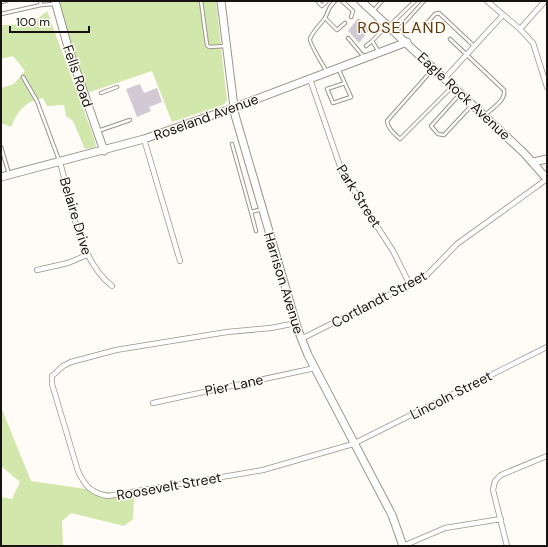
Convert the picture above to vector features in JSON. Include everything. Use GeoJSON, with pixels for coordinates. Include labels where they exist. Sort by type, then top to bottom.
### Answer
{"type":"FeatureCollection","features":[{"type":"Feature","properties":{"kind":"street","name":"Harrison Avenue"},"geometry":{"type":"LineString","coordinates":[[221,1],[233,108],[301,339],[392,515],[403,546]]}},
{"type":"Feature","properties":{"kind":"street","name":"Eagle Rock Avenue"},"geometry":{"type":"LineString","coordinates":[[361,1],[473,104],[533,162],[547,179]]}},
{"type":"Feature","properties":{"kind":"street"},"geometry":{"type":"LineString","coordinates":[[487,1],[520,29],[533,43],[547,87]]}},
{"type":"Feature","properties":{"kind":"street"},"geometry":{"type":"LineString","coordinates":[[520,29],[545,1]]}},
{"type":"Feature","properties":{"kind":"street","name":"Fells Road"},"geometry":{"type":"LineString","coordinates":[[55,3],[68,47],[104,151]]}},
{"type":"Feature","properties":{"kind":"street"},"geometry":{"type":"LineString","coordinates":[[445,78],[503,15]]}},
{"type":"Feature","properties":{"kind":"street","name":"Roseland Avenue"},"geometry":{"type":"LineString","coordinates":[[1,177],[104,151],[144,139],[233,108],[407,42]]}},
{"type":"Feature","properties":{"kind":"street","name":"Park Street"},"geometry":{"type":"LineString","coordinates":[[310,79],[342,172],[393,251],[410,285]]}},
{"type":"Feature","properties":{"kind":"street"},"geometry":{"type":"LineString","coordinates":[[144,139],[180,261]]}},
{"type":"Feature","properties":{"kind":"street"},"geometry":{"type":"LineString","coordinates":[[533,162],[547,159]]}},
{"type":"Feature","properties":{"kind":"street","name":"Belaire Drive"},"geometry":{"type":"LineString","coordinates":[[60,162],[87,256],[99,274],[112,286]]}},
{"type":"Feature","properties":{"kind":"street","name":"Cortlandt Street"},"geometry":{"type":"LineString","coordinates":[[301,339],[410,285],[431,272],[457,244],[547,179]]}},
{"type":"Feature","properties":{"kind":"street"},"geometry":{"type":"LineString","coordinates":[[36,270],[68,263],[87,256]]}},
{"type":"Feature","properties":{"kind":"street","name":"Roosevelt Street"},"geometry":{"type":"LineString","coordinates":[[295,321],[291,324],[271,328],[227,332],[116,350],[63,366],[52,376],[52,384],[78,472],[84,484],[94,492],[108,496],[263,470],[355,443]]}},
{"type":"Feature","properties":{"kind":"street","name":"Lincoln Street"},"geometry":{"type":"LineString","coordinates":[[355,443],[547,347]]}},
{"type":"Feature","properties":{"kind":"street","name":"Pier Lane"},"geometry":{"type":"LineString","coordinates":[[153,403],[315,368]]}},
{"type":"Feature","properties":{"kind":"street"},"geometry":{"type":"LineString","coordinates":[[507,546],[502,519],[493,490],[495,481],[505,473],[547,456]]}},
{"type":"Feature","properties":{"kind":"street"},"geometry":{"type":"LineString","coordinates":[[403,546],[445,528],[502,519]]}},
{"type":"Feature","properties":{"kind":"lane"},"geometry":{"type":"LineString","coordinates":[[1,2],[6,1]]}},
{"type":"Feature","properties":{"kind":"lane"},"geometry":{"type":"LineString","coordinates":[[40,1],[41,5]]}},
{"type":"Feature","properties":{"kind":"lane"},"geometry":{"type":"LineString","coordinates":[[201,1],[207,45],[209,47],[226,46]]}},
{"type":"Feature","properties":{"kind":"lane"},"geometry":{"type":"LineString","coordinates":[[318,2],[322,6],[327,1]]}},
{"type":"Feature","properties":{"kind":"lane"},"geometry":{"type":"LineString","coordinates":[[327,72],[321,58],[310,43],[310,39],[335,1]]}},
{"type":"Feature","properties":{"kind":"lane"},"geometry":{"type":"LineString","coordinates":[[342,1],[353,11],[351,17]]}},
{"type":"Feature","properties":{"kind":"lane"},"geometry":{"type":"LineString","coordinates":[[373,11],[382,1]]}},
{"type":"Feature","properties":{"kind":"lane"},"geometry":{"type":"LineString","coordinates":[[389,26],[415,1]]}},
{"type":"Feature","properties":{"kind":"lane"},"geometry":{"type":"LineString","coordinates":[[396,32],[424,2]]}},
{"type":"Feature","properties":{"kind":"lane"},"geometry":{"type":"LineString","coordinates":[[1,14],[55,3]]}},
{"type":"Feature","properties":{"kind":"lane"},"geometry":{"type":"LineString","coordinates":[[426,24],[435,14],[439,13],[474,46]]}},
{"type":"Feature","properties":{"kind":"lane"},"geometry":{"type":"LineString","coordinates":[[325,18],[338,30],[345,23]]}},
{"type":"Feature","properties":{"kind":"lane"},"geometry":{"type":"LineString","coordinates":[[366,46],[381,32]]}},
{"type":"Feature","properties":{"kind":"lane"},"geometry":{"type":"LineString","coordinates":[[348,38],[364,58]]}},
{"type":"Feature","properties":{"kind":"lane"},"geometry":{"type":"LineString","coordinates":[[450,39],[504,90],[505,94],[502,100],[484,115]]}},
{"type":"Feature","properties":{"kind":"lane"},"geometry":{"type":"LineString","coordinates":[[372,41],[379,52]]}},
{"type":"Feature","properties":{"kind":"lane"},"geometry":{"type":"LineString","coordinates":[[338,68],[345,83],[351,97],[333,103],[327,89],[345,83]]}},
{"type":"Feature","properties":{"kind":"lane"},"geometry":{"type":"LineString","coordinates":[[435,68],[386,121],[392,131],[400,139],[453,86]]}},
{"type":"Feature","properties":{"kind":"lane"},"geometry":{"type":"LineString","coordinates":[[23,77],[37,101],[60,162]]}},
{"type":"Feature","properties":{"kind":"lane"},"geometry":{"type":"LineString","coordinates":[[101,93],[117,88]]}},
{"type":"Feature","properties":{"kind":"lane"},"geometry":{"type":"LineString","coordinates":[[461,93],[431,126],[432,129],[438,134],[442,135],[473,104]]}},
{"type":"Feature","properties":{"kind":"lane"},"geometry":{"type":"LineString","coordinates":[[97,131],[130,120]]}},
{"type":"Feature","properties":{"kind":"lane"},"geometry":{"type":"LineString","coordinates":[[232,144],[256,232]]}},
{"type":"Feature","properties":{"kind":"lane"},"geometry":{"type":"LineString","coordinates":[[1,147],[9,175]]}},
{"type":"Feature","properties":{"kind":"lane"},"geometry":{"type":"LineString","coordinates":[[251,212],[262,208]]}},
{"type":"Feature","properties":{"kind":"green space"},"geometry":{"type":"Polygon","coordinates":[[[57,1],[216,1],[227,101],[223,105],[172,122],[152,71],[87,93],[75,62],[57,1]]]}},
{"type":"Feature","properties":{"kind":"green space"},"geometry":{"type":"Polygon","coordinates":[[[47,11],[96,147],[85,149],[73,121],[66,116],[64,105],[47,106],[43,98],[27,104],[16,116],[11,127],[1,123],[1,88],[14,84],[25,71],[13,56],[1,59],[1,25],[31,24],[47,11]]]}},
{"type":"Feature","properties":{"kind":"green space"},"geometry":{"type":"Polygon","coordinates":[[[1,407],[31,481],[134,496],[133,519],[124,526],[71,513],[62,521],[63,546],[1,546],[1,497],[12,499],[20,482],[1,466],[1,407]]]}},
{"type":"Feature","properties":{"kind":"building"},"geometry":{"type":"Polygon","coordinates":[[[358,18],[371,28],[359,43],[348,31],[358,18]]]}},
{"type":"Feature","properties":{"kind":"building"},"geometry":{"type":"Polygon","coordinates":[[[140,84],[144,93],[157,88],[162,102],[149,107],[151,111],[137,117],[126,89],[140,84]]]}},
{"type":"Feature","properties":{"kind":"district","name":"ROSELAND"},"geometry":{"type":"Point","coordinates":[402,27]}}]}
